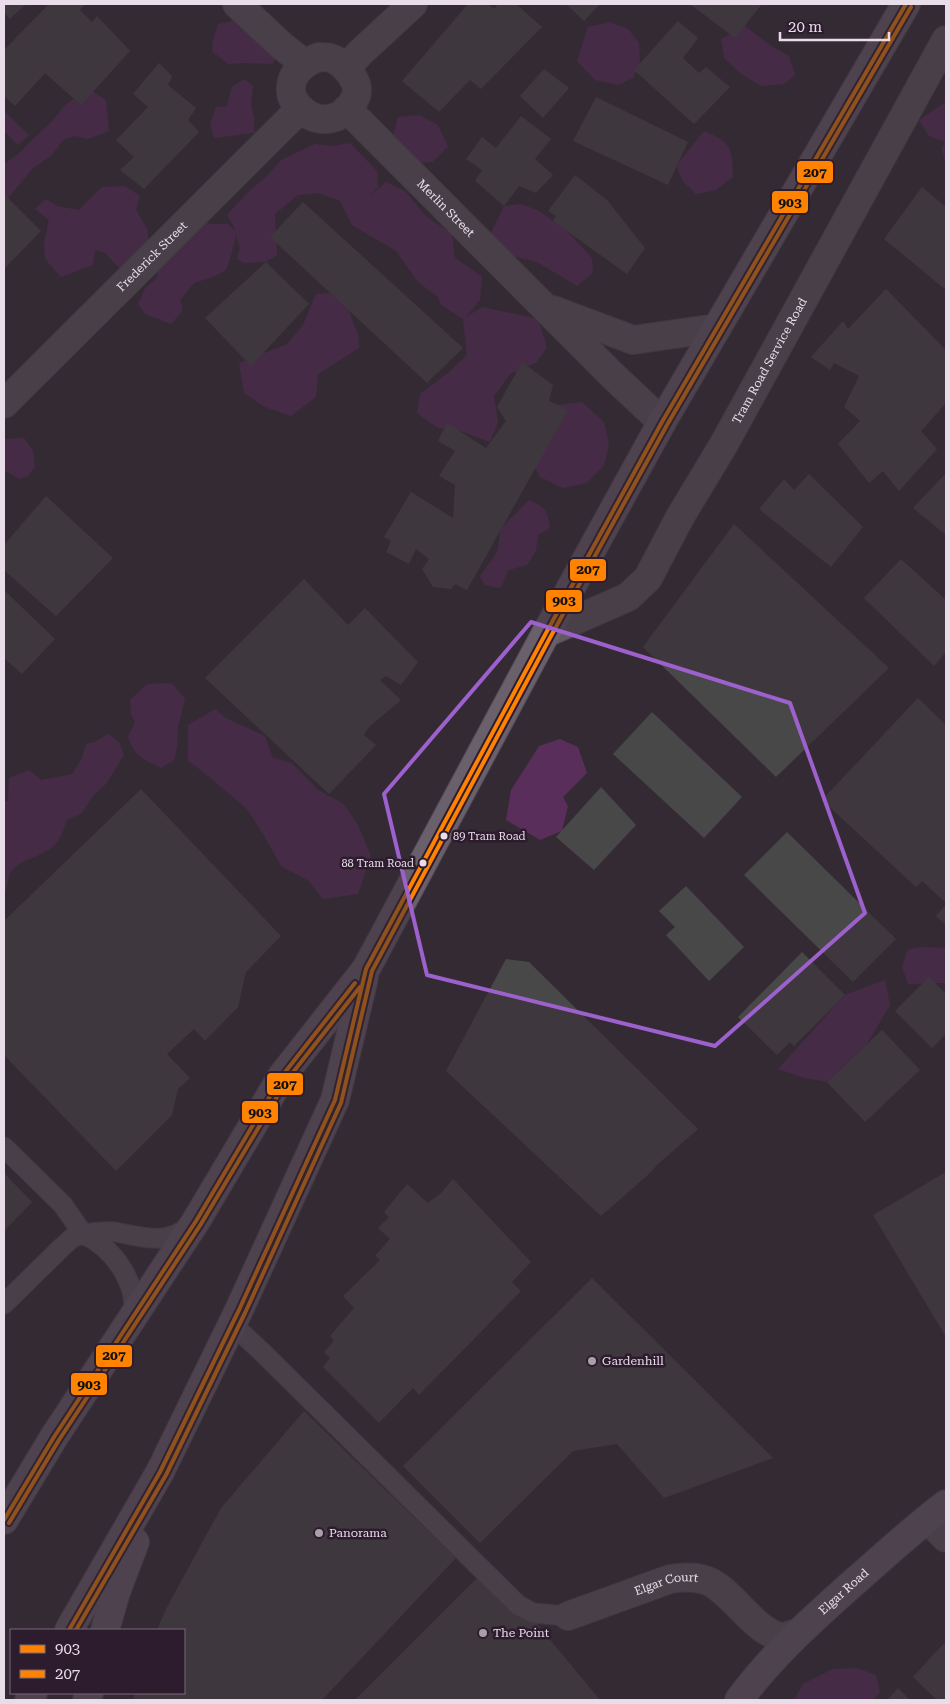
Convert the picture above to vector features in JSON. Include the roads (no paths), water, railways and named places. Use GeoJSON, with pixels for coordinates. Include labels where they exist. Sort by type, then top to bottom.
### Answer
{"type":"FeatureCollection","features":[{"type":"Feature","properties":{"kind":"main road"},"geometry":{"type":"LineString","coordinates":[[4,1520],[54,1437],[196,1221],[282,1076],[366,969],[546,633],[662,422],[906,4]]}},
{"type":"Feature","properties":{"kind":"main road"},"geometry":{"type":"LineString","coordinates":[[70,1629],[160,1472],[264,1257],[335,1100],[366,969]]}},
{"type":"Feature","properties":{"kind":"main road"},"geometry":{"type":"LineString","coordinates":[[105,1629],[116,1592],[160,1472]]}},
{"type":"Feature","properties":{"kind":"main road","name":"Elgar Road"},"geometry":{"type":"LineString","coordinates":[[744,1690],[797,1633],[899,1542],[937,1512]]}},
{"type":"Feature","properties":{"kind":"street"},"geometry":{"type":"LineString","coordinates":[[237,4],[282,46],[305,64]]}},
{"type":"Feature","properties":{"kind":"street"},"geometry":{"type":"LineString","coordinates":[[346,68],[413,4]]}},
{"type":"Feature","properties":{"kind":"street","name":"Tram Road Service Road"},"geometry":{"type":"LineString","coordinates":[[546,633],[628,597],[648,578],[680,517],[729,436],[946,40]]}},
{"type":"Feature","properties":{"kind":"street"},"geometry":{"type":"LineString","coordinates":[[319,57],[332,58],[346,68],[356,82],[356,95],[347,109],[333,119],[318,120],[300,109],[291,94],[291,81],[305,64],[319,57]]}},
{"type":"Feature","properties":{"kind":"street","name":"Frederick Street"},"geometry":{"type":"LineString","coordinates":[[4,404],[300,109]]}},
{"type":"Feature","properties":{"kind":"street","name":"Merlin Street"},"geometry":{"type":"LineString","coordinates":[[347,109],[612,375],[662,422]]}},
{"type":"Feature","properties":{"kind":"street","name":"Merlin Street"},"geometry":{"type":"LineString","coordinates":[[544,307],[633,340],[717,328]]}},
{"type":"Feature","properties":{"kind":"street"},"geometry":{"type":"LineString","coordinates":[[937,1512],[946,1538]]}},
{"type":"Feature","properties":{"kind":"street","name":"Elgar Court"},"geometry":{"type":"LineString","coordinates":[[568,1616],[670,1579],[687,1577],[706,1580],[718,1588],[753,1620],[769,1631],[785,1637],[797,1633]]}},
{"type":"Feature","properties":{"kind":"street","name":"Elgar Court"},"geometry":{"type":"LineString","coordinates":[[744,1690],[766,1651],[765,1638],[753,1620]]}},
{"type":"Feature","properties":{"kind":"lane"},"geometry":{"type":"LineString","coordinates":[[4,1146],[63,1205],[83,1234],[94,1239],[120,1264],[135,1308],[133,1318]]}},
{"type":"Feature","properties":{"kind":"lane"},"geometry":{"type":"LineString","coordinates":[[4,1304],[72,1238],[83,1234],[113,1232],[141,1238],[165,1238],[175,1236],[196,1221]]}},
{"type":"Feature","properties":{"kind":"lane"},"geometry":{"type":"LineString","coordinates":[[231,1323],[518,1605],[534,1612],[568,1616]]}},
{"type":"Feature","properties":{"kind":"place","name":"89 Tram Road"},"geometry":{"type":"Point","coordinates":[444,836]}},
{"type":"Feature","properties":{"kind":"place","name":"88 Tram Road"},"geometry":{"type":"Point","coordinates":[423,863]}},
{"type":"Feature","properties":{"kind":"place","name":"Gardenhill"},"geometry":{"type":"Point","coordinates":[592,1361]}},
{"type":"Feature","properties":{"kind":"place","name":"Panorama"},"geometry":{"type":"Point","coordinates":[319,1533]}},
{"type":"Feature","properties":{"kind":"place","name":"The Point"},"geometry":{"type":"Point","coordinates":[483,1633]}}]}
